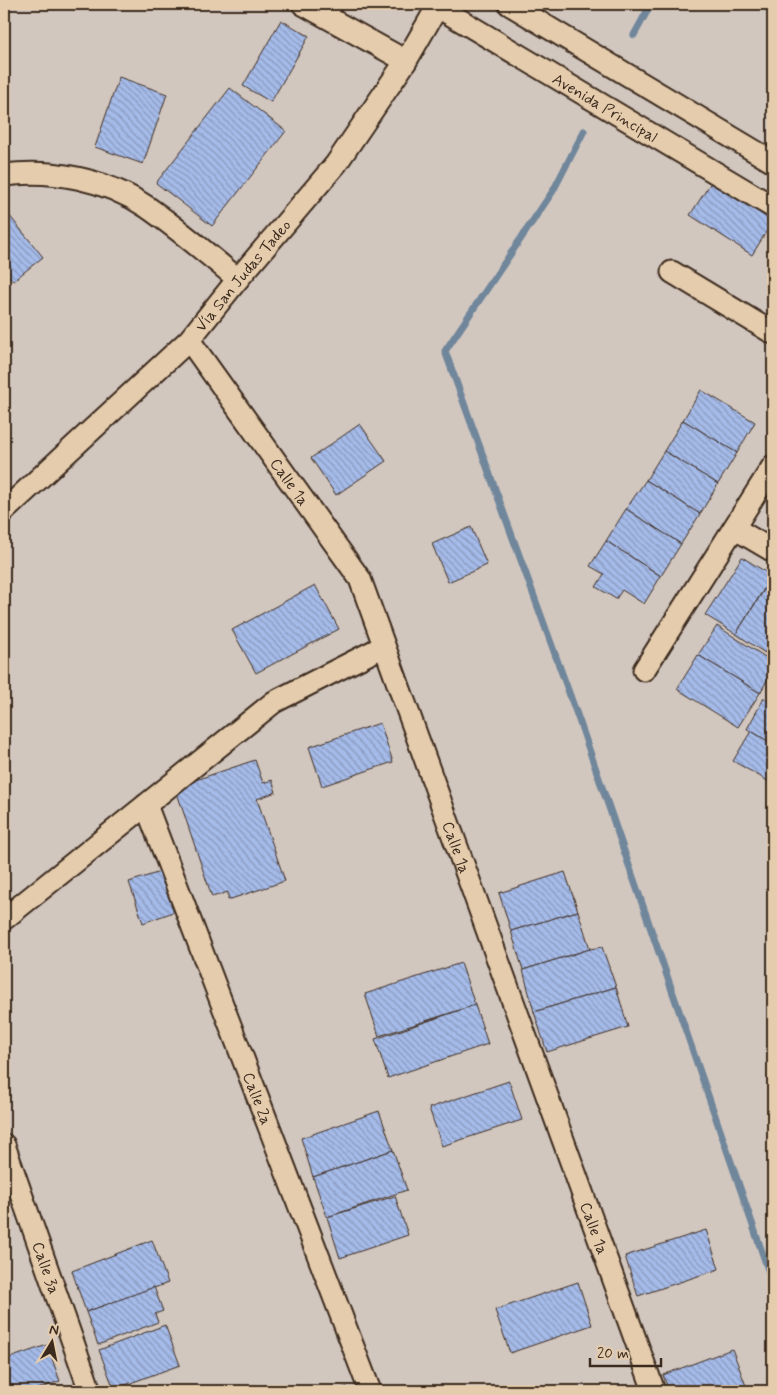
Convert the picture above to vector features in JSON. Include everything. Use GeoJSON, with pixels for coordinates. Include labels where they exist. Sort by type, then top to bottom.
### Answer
{"type":"FeatureCollection","features":[{"type":"Feature","properties":{"kind":"street"},"geometry":{"type":"LineString","coordinates":[[303,4],[333,11],[406,62]]}},
{"type":"Feature","properties":{"kind":"street"},"geometry":{"type":"LineString","coordinates":[[509,4],[773,162]]}},
{"type":"Feature","properties":{"kind":"street","name":"Vía San Judas Tadeo"},"geometry":{"type":"LineString","coordinates":[[4,512],[189,340],[336,164],[406,62],[438,5]]}},
{"type":"Feature","properties":{"kind":"street","name":"Avenida Principal"},"geometry":{"type":"LineString","coordinates":[[438,5],[773,206]]}},
{"type":"Feature","properties":{"kind":"street"},"geometry":{"type":"LineString","coordinates":[[4,176],[18,173],[53,174],[80,178],[111,188],[147,207],[238,279]]}},
{"type":"Feature","properties":{"kind":"street"},"geometry":{"type":"LineString","coordinates":[[672,272],[773,333]]}},
{"type":"Feature","properties":{"kind":"street","name":"Calle 1a"},"geometry":{"type":"LineString","coordinates":[[189,340],[360,579],[654,1391]]}},
{"type":"Feature","properties":{"kind":"street"},"geometry":{"type":"LineString","coordinates":[[644,670],[773,466]]}},
{"type":"Feature","properties":{"kind":"street"},"geometry":{"type":"LineString","coordinates":[[734,528],[773,551]]}},
{"type":"Feature","properties":{"kind":"street"},"geometry":{"type":"LineString","coordinates":[[4,919],[274,702],[384,646]]}},
{"type":"Feature","properties":{"kind":"street","name":"Calle 2a"},"geometry":{"type":"LineString","coordinates":[[146,805],[370,1391]]}},
{"type":"Feature","properties":{"kind":"street","name":"Calle 3a"},"geometry":{"type":"LineString","coordinates":[[4,1145],[90,1391]]}},
{"type":"Feature","properties":{"kind":"building"},"geometry":{"type":"Polygon","coordinates":[[[281,20],[309,36],[271,102],[243,86],[281,20]]]}},
{"type":"Feature","properties":{"kind":"building"},"geometry":{"type":"Polygon","coordinates":[[[119,77],[167,94],[143,164],[95,147],[119,77]]]}},
{"type":"Feature","properties":{"kind":"building"},"geometry":{"type":"Polygon","coordinates":[[[230,88],[286,131],[212,226],[156,183],[230,88]]]}},
{"type":"Feature","properties":{"kind":"building"},"geometry":{"type":"Polygon","coordinates":[[[712,181],[773,221],[752,255],[690,215],[712,181]]]}},
{"type":"Feature","properties":{"kind":"building"},"geometry":{"type":"Polygon","coordinates":[[[4,209],[43,257],[13,281],[4,270],[4,209]]]}},
{"type":"Feature","properties":{"kind":"building"},"geometry":{"type":"Polygon","coordinates":[[[701,390],[755,422],[737,453],[683,420],[701,390]]]}},
{"type":"Feature","properties":{"kind":"building"},"geometry":{"type":"Polygon","coordinates":[[[683,420],[737,453],[718,484],[664,451],[683,420]]]}},
{"type":"Feature","properties":{"kind":"building"},"geometry":{"type":"Polygon","coordinates":[[[360,424],[386,461],[336,495],[311,458],[360,424]]]}},
{"type":"Feature","properties":{"kind":"building"},"geometry":{"type":"Polygon","coordinates":[[[664,451],[718,484],[700,514],[646,480],[664,451]]]}},
{"type":"Feature","properties":{"kind":"building"},"geometry":{"type":"Polygon","coordinates":[[[646,480],[700,514],[681,544],[626,509],[646,480]]]}},
{"type":"Feature","properties":{"kind":"building"},"geometry":{"type":"Polygon","coordinates":[[[626,509],[681,544],[661,576],[606,541],[626,509]]]}},
{"type":"Feature","properties":{"kind":"building"},"geometry":{"type":"Polygon","coordinates":[[[471,527],[487,565],[448,582],[432,544],[471,527]]]}},
{"type":"Feature","properties":{"kind":"building"},"geometry":{"type":"Polygon","coordinates":[[[606,541],[661,576],[644,604],[622,590],[616,599],[596,587],[604,574],[590,566],[606,541]]]}},
{"type":"Feature","properties":{"kind":"building"},"geometry":{"type":"Polygon","coordinates":[[[742,557],[772,576],[736,634],[705,615],[742,557]]]}},
{"type":"Feature","properties":{"kind":"building"},"geometry":{"type":"Polygon","coordinates":[[[769,582],[773,585],[773,639],[765,653],[736,634],[769,582]]]}},
{"type":"Feature","properties":{"kind":"building"},"geometry":{"type":"Polygon","coordinates":[[[315,585],[339,629],[256,673],[232,630],[315,585]]]}},
{"type":"Feature","properties":{"kind":"building"},"geometry":{"type":"Polygon","coordinates":[[[717,626],[773,662],[773,670],[760,693],[698,655],[717,626]]]}},
{"type":"Feature","properties":{"kind":"building"},"geometry":{"type":"Polygon","coordinates":[[[698,655],[760,693],[738,727],[677,689],[698,655]]]}},
{"type":"Feature","properties":{"kind":"building"},"geometry":{"type":"Polygon","coordinates":[[[764,698],[773,703],[773,744],[747,729],[764,698]]]}},
{"type":"Feature","properties":{"kind":"building"},"geometry":{"type":"Polygon","coordinates":[[[380,723],[393,762],[322,786],[309,747],[380,723]]]}},
{"type":"Feature","properties":{"kind":"building"},"geometry":{"type":"Polygon","coordinates":[[[751,731],[773,744],[773,784],[733,761],[751,731]]]}},
{"type":"Feature","properties":{"kind":"building"},"geometry":{"type":"Polygon","coordinates":[[[255,760],[263,783],[272,780],[276,792],[257,799],[285,881],[228,900],[228,892],[212,897],[175,787],[255,760]]]}},
{"type":"Feature","properties":{"kind":"building"},"geometry":{"type":"Polygon","coordinates":[[[163,871],[176,911],[143,923],[129,882],[163,871]]]}},
{"type":"Feature","properties":{"kind":"building"},"geometry":{"type":"Polygon","coordinates":[[[565,872],[578,911],[511,931],[499,893],[565,872]]]}},
{"type":"Feature","properties":{"kind":"building"},"geometry":{"type":"Polygon","coordinates":[[[578,911],[590,949],[523,970],[511,931],[578,911]]]}},
{"type":"Feature","properties":{"kind":"building"},"geometry":{"type":"Polygon","coordinates":[[[602,947],[616,987],[534,1012],[523,970],[602,947]]]}},
{"type":"Feature","properties":{"kind":"building"},"geometry":{"type":"Polygon","coordinates":[[[461,963],[475,1005],[379,1036],[365,994],[461,963]]]}},
{"type":"Feature","properties":{"kind":"building"},"geometry":{"type":"Polygon","coordinates":[[[616,987],[628,1027],[547,1052],[534,1012],[616,987]]]}},
{"type":"Feature","properties":{"kind":"building"},"geometry":{"type":"Polygon","coordinates":[[[475,1005],[488,1044],[388,1078],[375,1039],[475,1005]]]}},
{"type":"Feature","properties":{"kind":"building"},"geometry":{"type":"Polygon","coordinates":[[[509,1081],[522,1120],[442,1146],[429,1108],[509,1081]]]}},
{"type":"Feature","properties":{"kind":"building"},"geometry":{"type":"Polygon","coordinates":[[[379,1111],[393,1150],[313,1177],[301,1138],[379,1111]]]}},
{"type":"Feature","properties":{"kind":"building"},"geometry":{"type":"Polygon","coordinates":[[[393,1150],[407,1190],[327,1217],[313,1177],[393,1150]]]}},
{"type":"Feature","properties":{"kind":"building"},"geometry":{"type":"Polygon","coordinates":[[[395,1196],[408,1235],[340,1258],[327,1217],[395,1196]]]}},
{"type":"Feature","properties":{"kind":"building"},"geometry":{"type":"Polygon","coordinates":[[[706,1230],[719,1269],[638,1296],[625,1256],[706,1230]]]}},
{"type":"Feature","properties":{"kind":"building"},"geometry":{"type":"Polygon","coordinates":[[[152,1240],[168,1283],[86,1312],[72,1271],[152,1240]]]}},
{"type":"Feature","properties":{"kind":"building"},"geometry":{"type":"Polygon","coordinates":[[[578,1282],[592,1325],[510,1353],[495,1310],[578,1282]]]}},
{"type":"Feature","properties":{"kind":"building"},"geometry":{"type":"Polygon","coordinates":[[[154,1287],[163,1311],[155,1314],[158,1322],[98,1345],[86,1312],[154,1287]]]}},
{"type":"Feature","properties":{"kind":"building"},"geometry":{"type":"Polygon","coordinates":[[[165,1325],[180,1365],[114,1389],[99,1350],[165,1325]]]}},
{"type":"Feature","properties":{"kind":"building"},"geometry":{"type":"Polygon","coordinates":[[[47,1345],[60,1381],[32,1391],[4,1391],[4,1360],[47,1345]]]}},
{"type":"Feature","properties":{"kind":"building"},"geometry":{"type":"Polygon","coordinates":[[[732,1349],[748,1391],[669,1391],[663,1375],[732,1349]]]}},
{"type":"Feature","properties":{"kind":"building"},"geometry":{"type":"Polygon","coordinates":[[[347,1387],[348,1391],[332,1391],[347,1387]]]}},
{"type":"Feature","properties":{"kind":"waterway"},"geometry":{"type":"LineString","coordinates":[[634,35],[651,4]]}},
{"type":"Feature","properties":{"kind":"waterway"},"geometry":{"type":"LineString","coordinates":[[584,131],[553,191],[445,351],[580,723],[773,1284]]}}]}
